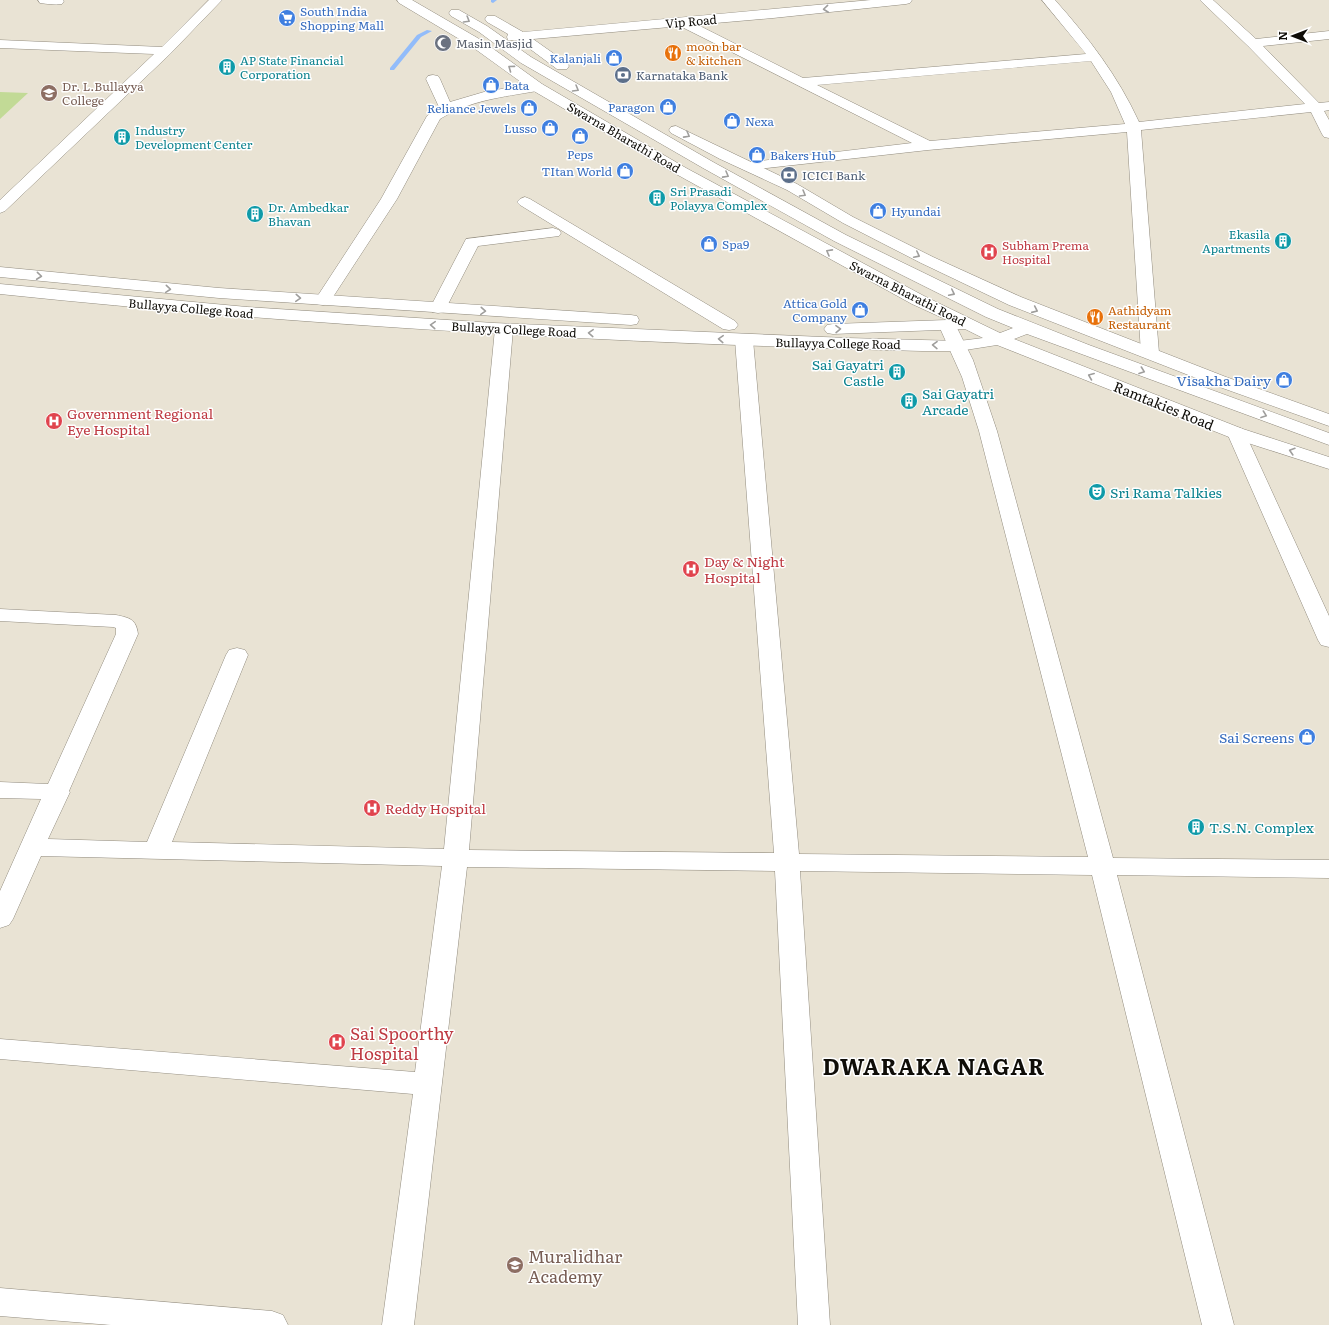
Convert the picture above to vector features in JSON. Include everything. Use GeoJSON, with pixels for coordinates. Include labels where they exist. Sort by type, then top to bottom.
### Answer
{"type":"FeatureCollection","features":[{"type":"Feature","properties":{"kind":"street"},"geometry":{"type":"LineString","coordinates":[[44,0],[58,1]]}},
{"type":"Feature","properties":{"kind":"street"},"geometry":{"type":"LineString","coordinates":[[0,208],[165,51],[216,0]]}},
{"type":"Feature","properties":{"kind":"street","name":"Swarna Bharathi Road"},"geometry":{"type":"LineString","coordinates":[[403,0],[472,40],[537,87],[681,171],[918,300],[958,325],[1001,340]]}},
{"type":"Feature","properties":{"kind":"street"},"geometry":{"type":"LineString","coordinates":[[461,0],[504,35],[526,60],[833,234],[992,313],[1027,328],[1329,439]]}},
{"type":"Feature","properties":{"kind":"street","name":"Vip Road"},"geometry":{"type":"LineString","coordinates":[[472,40],[504,35],[817,0]]}},
{"type":"Feature","properties":{"kind":"street","name":"Vip Road"},"geometry":{"type":"LineString","coordinates":[[504,35],[773,14],[906,0]]}},
{"type":"Feature","properties":{"kind":"street"},"geometry":{"type":"LineString","coordinates":[[1048,0],[1068,22],[1094,57],[1126,105],[1134,127],[1150,353]]}},
{"type":"Feature","properties":{"kind":"street"},"geometry":{"type":"LineString","coordinates":[[1206,0],[1322,107],[1329,134]]}},
{"type":"Feature","properties":{"kind":"street"},"geometry":{"type":"LineString","coordinates":[[446,8],[504,35],[554,61],[600,89],[725,156],[792,187],[848,220],[973,281],[1046,314],[1220,381],[1329,420]]}},
{"type":"Feature","properties":{"kind":"street"},"geometry":{"type":"LineString","coordinates":[[680,21],[928,146]]}},
{"type":"Feature","properties":{"kind":"street"},"geometry":{"type":"LineString","coordinates":[[1252,43],[1329,35]]}},
{"type":"Feature","properties":{"kind":"street"},"geometry":{"type":"LineString","coordinates":[[0,44],[165,51]]}},
{"type":"Feature","properties":{"kind":"street"},"geometry":{"type":"LineString","coordinates":[[801,82],[1094,57]]}},
{"type":"Feature","properties":{"kind":"street"},"geometry":{"type":"LineString","coordinates":[[433,79],[446,107]]}},
{"type":"Feature","properties":{"kind":"street"},"geometry":{"type":"LineString","coordinates":[[323,300],[389,199],[434,116],[446,107],[462,102],[537,87]]}},
{"type":"Feature","properties":{"kind":"street"},"geometry":{"type":"LineString","coordinates":[[749,166],[928,146],[1134,127],[1322,107]]}},
{"type":"Feature","properties":{"kind":"street"},"geometry":{"type":"LineString","coordinates":[[525,202],[737,333],[787,862],[814,1325]]}},
{"type":"Feature","properties":{"kind":"street"},"geometry":{"type":"LineString","coordinates":[[438,308],[472,242],[553,233]]}},
{"type":"Feature","properties":{"kind":"street","name":"Bullayya College Road"},"geometry":{"type":"LineString","coordinates":[[0,272],[125,285],[438,308],[737,333],[959,346],[1001,340],[1027,328]]}},
{"type":"Feature","properties":{"kind":"street","name":"Bullayya College Road"},"geometry":{"type":"LineString","coordinates":[[0,289],[100,300],[276,315],[504,329],[737,333],[958,325],[992,313]]}},
{"type":"Feature","properties":{"kind":"street"},"geometry":{"type":"LineString","coordinates":[[958,325],[959,346],[976,390],[1011,514],[1103,867],[1218,1325]]}},
{"type":"Feature","properties":{"kind":"street"},"geometry":{"type":"LineString","coordinates":[[398,1325],[456,858],[504,329]]}},
{"type":"Feature","properties":{"kind":"street","name":"Ramtakies Road"},"geometry":{"type":"LineString","coordinates":[[1001,340],[1236,433],[1329,463]]}},
{"type":"Feature","properties":{"kind":"street"},"geometry":{"type":"LineString","coordinates":[[1236,433],[1329,640]]}},
{"type":"Feature","properties":{"kind":"street"},"geometry":{"type":"LineString","coordinates":[[0,615],[116,621],[126,625],[126,634],[58,792],[0,919]]}},
{"type":"Feature","properties":{"kind":"street"},"geometry":{"type":"LineString","coordinates":[[156,850],[237,655]]}},
{"type":"Feature","properties":{"kind":"street"},"geometry":{"type":"LineString","coordinates":[[0,790],[58,792]]}},
{"type":"Feature","properties":{"kind":"street"},"geometry":{"type":"LineString","coordinates":[[33,847],[456,858],[1329,869]]}},
{"type":"Feature","properties":{"kind":"street"},"geometry":{"type":"LineString","coordinates":[[0,1049],[427,1084]]}},
{"type":"Feature","properties":{"kind":"street"},"geometry":{"type":"LineString","coordinates":[[0,1302],[272,1325]]}},
{"type":"Feature","properties":{"kind":"green space"},"geometry":{"type":"Polygon","coordinates":[[[0,92],[28,93],[0,119],[0,92]]]}},
{"type":"Feature","properties":{"kind":"waterway"},"geometry":{"type":"LineString","coordinates":[[392,69],[419,36],[429,31]]}},
{"type":"Feature","properties":{"kind":"place","name":"South India Shopping Mall"},"geometry":{"type":"Point","coordinates":[287,18]}},
{"type":"Feature","properties":{"kind":"place","name":"Masin Masjid"},"geometry":{"type":"Point","coordinates":[443,43]}},
{"type":"Feature","properties":{"kind":"place","name":"moon bar & kitchen"},"geometry":{"type":"Point","coordinates":[673,53]}},
{"type":"Feature","properties":{"kind":"place","name":"Kalanjali"},"geometry":{"type":"Point","coordinates":[614,58]}},
{"type":"Feature","properties":{"kind":"place","name":"AP State Financial Corporation"},"geometry":{"type":"Point","coordinates":[227,67]}},
{"type":"Feature","properties":{"kind":"place","name":"Karnataka Bank"},"geometry":{"type":"Point","coordinates":[623,75]}},
{"type":"Feature","properties":{"kind":"place","name":"Bata"},"geometry":{"type":"Point","coordinates":[491,85]}},
{"type":"Feature","properties":{"kind":"place","name":"Dr. L.Bullayya College"},"geometry":{"type":"Point","coordinates":[49,93]}},
{"type":"Feature","properties":{"kind":"place","name":"Paragon"},"geometry":{"type":"Point","coordinates":[668,107]}},
{"type":"Feature","properties":{"kind":"place","name":"Reliance Jewels"},"geometry":{"type":"Point","coordinates":[529,108]}},
{"type":"Feature","properties":{"kind":"place","name":"Nexa"},"geometry":{"type":"Point","coordinates":[732,121]}},
{"type":"Feature","properties":{"kind":"place","name":"Lusso"},"geometry":{"type":"Point","coordinates":[550,128]}},
{"type":"Feature","properties":{"kind":"place","name":"Peps"},"geometry":{"type":"Point","coordinates":[580,136]}},
{"type":"Feature","properties":{"kind":"place","name":"Industry Development Center"},"geometry":{"type":"Point","coordinates":[122,137]}},
{"type":"Feature","properties":{"kind":"place","name":"Bakers Hub"},"geometry":{"type":"Point","coordinates":[757,155]}},
{"type":"Feature","properties":{"kind":"place","name":"TItan World"},"geometry":{"type":"Point","coordinates":[625,171]}},
{"type":"Feature","properties":{"kind":"place","name":"ICICI Bank"},"geometry":{"type":"Point","coordinates":[789,175]}},
{"type":"Feature","properties":{"kind":"place","name":"Sri Prasadi Polayya Complex"},"geometry":{"type":"Point","coordinates":[657,198]}},
{"type":"Feature","properties":{"kind":"place","name":"Hyundai"},"geometry":{"type":"Point","coordinates":[878,211]}},
{"type":"Feature","properties":{"kind":"place","name":"Dr. Ambedkar Bhavan"},"geometry":{"type":"Point","coordinates":[255,214]}},
{"type":"Feature","properties":{"kind":"place","name":"Ekasila Apartments"},"geometry":{"type":"Point","coordinates":[1283,241]}},
{"type":"Feature","properties":{"kind":"place","name":"Spa9"},"geometry":{"type":"Point","coordinates":[709,244]}},
{"type":"Feature","properties":{"kind":"place","name":"Subham Prema Hospital"},"geometry":{"type":"Point","coordinates":[989,252]}},
{"type":"Feature","properties":{"kind":"place","name":"Attica Gold Company"},"geometry":{"type":"Point","coordinates":[860,310]}},
{"type":"Feature","properties":{"kind":"place","name":"Aathidyam Restaurant"},"geometry":{"type":"Point","coordinates":[1095,317]}},
{"type":"Feature","properties":{"kind":"place","name":"Sai Gayatri Castle"},"geometry":{"type":"Point","coordinates":[897,372]}},
{"type":"Feature","properties":{"kind":"place","name":"Visakha Dairy"},"geometry":{"type":"Point","coordinates":[1284,380]}},
{"type":"Feature","properties":{"kind":"place","name":"Sai Gayatri Arcade"},"geometry":{"type":"Point","coordinates":[909,401]}},
{"type":"Feature","properties":{"kind":"place","name":"Government Regional Eye Hospital"},"geometry":{"type":"Point","coordinates":[54,421]}},
{"type":"Feature","properties":{"kind":"place","name":"Sri Rama Talkies"},"geometry":{"type":"Point","coordinates":[1097,492]}},
{"type":"Feature","properties":{"kind":"place","name":"Day & Night Hospital"},"geometry":{"type":"Point","coordinates":[691,569]}},
{"type":"Feature","properties":{"kind":"place","name":"Sai Screens"},"geometry":{"type":"Point","coordinates":[1307,737]}},
{"type":"Feature","properties":{"kind":"place","name":"Reddy Hospital"},"geometry":{"type":"Point","coordinates":[372,808]}},
{"type":"Feature","properties":{"kind":"place","name":"T.S.N. Complex"},"geometry":{"type":"Point","coordinates":[1196,827]}},
{"type":"Feature","properties":{"kind":"place","name":"Sai Spoorthy Hospital"},"geometry":{"type":"Point","coordinates":[337,1042]}},
{"type":"Feature","properties":{"kind":"place","name":"Muralidhar Academy"},"geometry":{"type":"Point","coordinates":[515,1265]}},
{"type":"Feature","properties":{"kind":"district","name":"DWARAKA NAGAR"},"geometry":{"type":"Point","coordinates":[934,1065]}}]}
